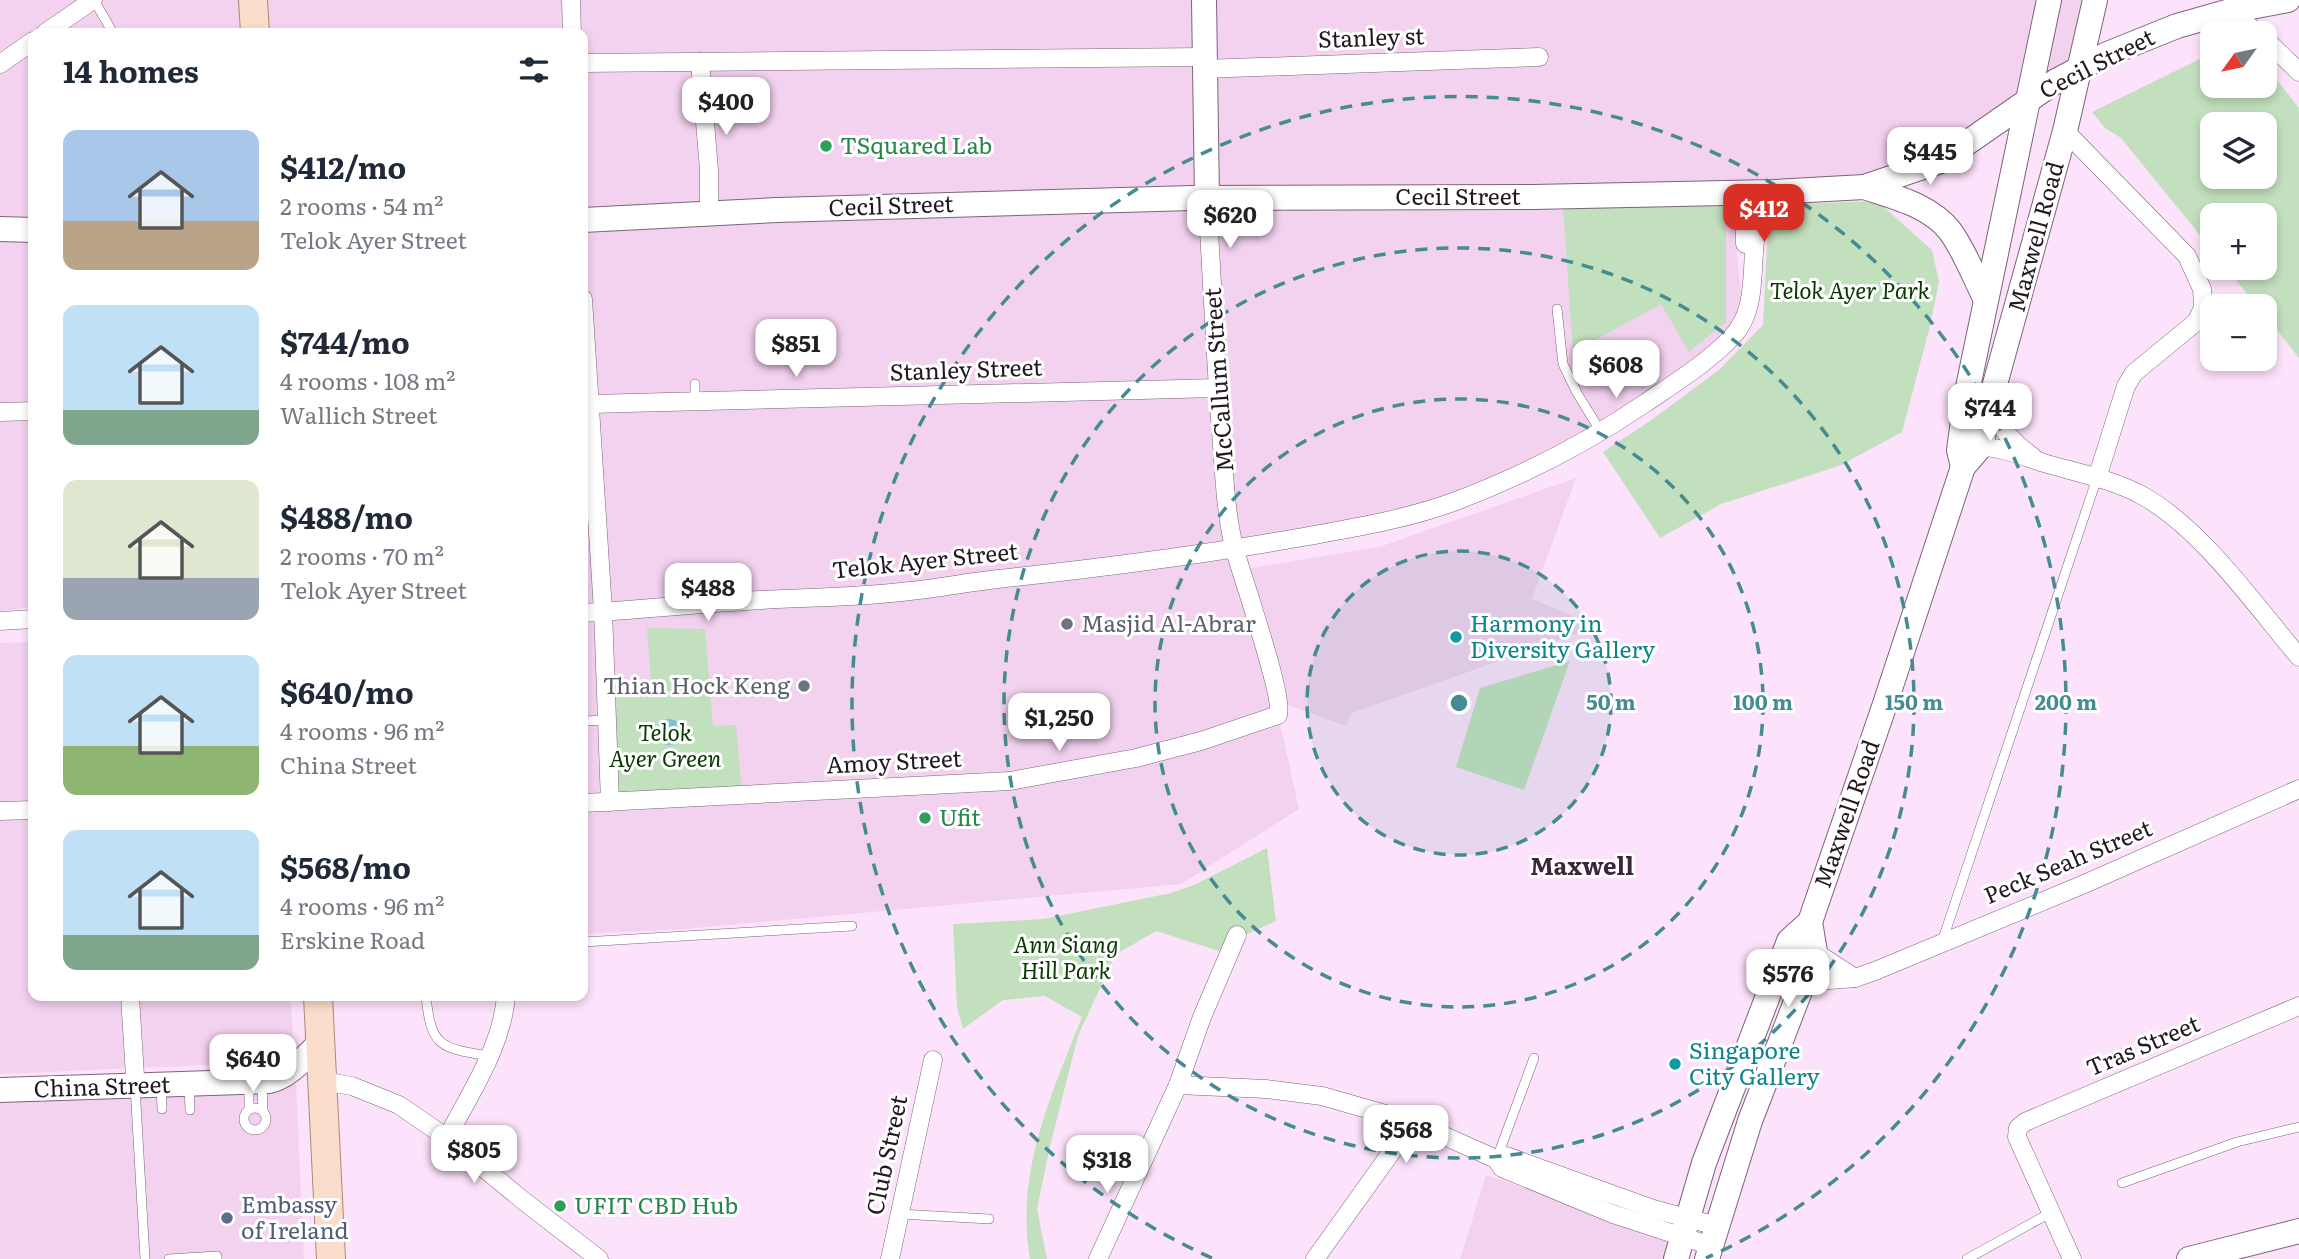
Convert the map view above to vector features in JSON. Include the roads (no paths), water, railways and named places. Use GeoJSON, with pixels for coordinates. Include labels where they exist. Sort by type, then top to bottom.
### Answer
{"type":"FeatureCollection","features":[{"type":"Feature","properties":{"kind":"main road"},"geometry":{"type":"LineString","coordinates":[[253,0],[255,28]]}},
{"type":"Feature","properties":{"kind":"main road","name":"McCallum Street"},"geometry":{"type":"LineString","coordinates":[[1204,0],[1207,198]]}},
{"type":"Feature","properties":{"kind":"main road","name":"Maxwell Road"},"geometry":{"type":"LineString","coordinates":[[1968,454],[1967,392],[2049,0]]}},
{"type":"Feature","properties":{"kind":"main road","name":"Maxwell Road"},"geometry":{"type":"LineString","coordinates":[[1712,1243],[1750,1121],[1815,952],[1810,922],[1968,454],[1992,395],[2065,131],[2095,0]]}},
{"type":"Feature","properties":{"kind":"main road","name":"Cecil Street"},"geometry":{"type":"LineString","coordinates":[[588,220],[893,206],[1207,198],[1507,197],[1774,192],[1864,187],[1941,161],[2079,68],[2177,26],[2288,0]]}},
{"type":"Feature","properties":{"kind":"main road"},"geometry":{"type":"LineString","coordinates":[[1864,187],[1922,208],[1948,228],[1985,298]]}},
{"type":"Feature","properties":{"kind":"main road"},"geometry":{"type":"LineString","coordinates":[[0,229],[28,230]]}},
{"type":"Feature","properties":{"kind":"main road","name":"Maxwell Road"},"geometry":{"type":"LineString","coordinates":[[1677,1244],[1704,1164],[1789,941],[1810,922]]}},
{"type":"Feature","properties":{"kind":"main road"},"geometry":{"type":"LineString","coordinates":[[318,1001],[329,1257]]}},
{"type":"Feature","properties":{"kind":"main road"},"geometry":{"type":"LineString","coordinates":[[248,1077],[321,1042]]}},
{"type":"Feature","properties":{"kind":"main road","name":"China Street"},"geometry":{"type":"LineString","coordinates":[[0,1090],[248,1077]]}},
{"type":"Feature","properties":{"kind":"main road","name":"China Street"},"geometry":{"type":"LineString","coordinates":[[0,1080],[135,1081],[161,1085],[248,1077]]}},
{"type":"Feature","properties":{"kind":"main road"},"geometry":{"type":"LineString","coordinates":[[2189,1259],[2299,1231]]}},
{"type":"Feature","properties":{"kind":"main road"},"geometry":{"type":"LineString","coordinates":[[2244,1259],[2299,1245]]}},
{"type":"Feature","properties":{"kind":"street"},"geometry":{"type":"LineString","coordinates":[[52,28],[93,0]]}},
{"type":"Feature","properties":{"kind":"street"},"geometry":{"type":"LineString","coordinates":[[571,0],[572,28]]}},
{"type":"Feature","properties":{"kind":"street"},"geometry":{"type":"LineString","coordinates":[[2230,12],[2242,21]]}},
{"type":"Feature","properties":{"kind":"street"},"geometry":{"type":"LineString","coordinates":[[0,64],[28,44]]}},
{"type":"Feature","properties":{"kind":"street"},"geometry":{"type":"LineString","coordinates":[[2277,51],[2299,72]]}},
{"type":"Feature","properties":{"kind":"street","name":"Stanley st"},"geometry":{"type":"LineString","coordinates":[[588,63],[1204,63],[1539,57]]}},
{"type":"Feature","properties":{"kind":"street"},"geometry":{"type":"LineString","coordinates":[[700,62],[709,170],[709,214]]}},
{"type":"Feature","properties":{"kind":"street"},"geometry":{"type":"LineString","coordinates":[[2065,131],[2187,256],[2202,289],[2203,308],[2196,322],[2134,373],[2126,386],[2097,478]]}},
{"type":"Feature","properties":{"kind":"street"},"geometry":{"type":"LineString","coordinates":[[1725,192],[1740,204],[1745,221],[1744,321]]}},
{"type":"Feature","properties":{"kind":"street","name":"Telok Ayer Street"},"geometry":{"type":"LineString","coordinates":[[588,612],[908,592],[1237,557],[1272,543],[1342,530],[1452,502],[1527,470],[1601,432],[1703,362],[1733,337],[1744,321],[1751,299],[1757,223],[1763,203],[1774,192]]}},
{"type":"Feature","properties":{"kind":"street","name":"McCallum Street"},"geometry":{"type":"LineString","coordinates":[[1207,198],[1228,518],[1237,557]]}},
{"type":"Feature","properties":{"kind":"street"},"geometry":{"type":"LineString","coordinates":[[588,385],[603,611],[610,802]]}},
{"type":"Feature","properties":{"kind":"street","name":"Stanley Street"},"geometry":{"type":"LineString","coordinates":[[590,404],[695,392],[863,398],[1218,388]]}},
{"type":"Feature","properties":{"kind":"street"},"geometry":{"type":"LineString","coordinates":[[1992,395],[1994,413],[2001,426],[2038,461]]}},
{"type":"Feature","properties":{"kind":"street"},"geometry":{"type":"LineString","coordinates":[[0,412],[28,411]]}},
{"type":"Feature","properties":{"kind":"street"},"geometry":{"type":"LineString","coordinates":[[1968,454],[2038,461],[2121,485],[2145,496],[2198,538],[2299,657]]}},
{"type":"Feature","properties":{"kind":"street","name":"Amoy Street"},"geometry":{"type":"LineString","coordinates":[[588,803],[1010,781],[1136,758],[1273,718],[1280,710],[1237,557]]}},
{"type":"Feature","properties":{"kind":"street"},"geometry":{"type":"LineString","coordinates":[[0,621],[28,619]]}},
{"type":"Feature","properties":{"kind":"street","name":"Peck Seah Street"},"geometry":{"type":"LineString","coordinates":[[1778,972],[1805,982],[1855,978],[1942,944],[2299,789]]}},
{"type":"Feature","properties":{"kind":"street"},"geometry":{"type":"LineString","coordinates":[[0,811],[28,810]]}},
{"type":"Feature","properties":{"kind":"street"},"geometry":{"type":"LineString","coordinates":[[1098,1259],[1151,1148],[1237,935]]}},
{"type":"Feature","properties":{"kind":"street"},"geometry":{"type":"LineString","coordinates":[[1789,941],[1815,952],[1855,978]]}},
{"type":"Feature","properties":{"kind":"street"},"geometry":{"type":"LineString","coordinates":[[130,1001],[135,1081]]}},
{"type":"Feature","properties":{"kind":"street"},"geometry":{"type":"LineString","coordinates":[[447,1138],[489,1056],[504,1019],[506,1001]]}},
{"type":"Feature","properties":{"kind":"street","name":"Tras Street"},"geometry":{"type":"LineString","coordinates":[[2050,1213],[2017,1138],[2016,1131],[2025,1122],[2299,1006]]}},
{"type":"Feature","properties":{"kind":"street","name":"Club Street"},"geometry":{"type":"LineString","coordinates":[[890,1259],[933,1060]]}},
{"type":"Feature","properties":{"kind":"street"},"geometry":{"type":"LineString","coordinates":[[322,1081],[352,1086],[399,1105],[447,1138],[599,1259]]}},
{"type":"Feature","properties":{"kind":"street"},"geometry":{"type":"LineString","coordinates":[[1178,1085],[1266,1089],[1322,1096],[1413,1122],[1496,1159],[1506,1156],[1569,1180],[1677,1244],[1712,1243]]}},
{"type":"Feature","properties":{"kind":"street"},"geometry":{"type":"LineString","coordinates":[[1315,1259],[1413,1122]]}},
{"type":"Feature","properties":{"kind":"street"},"geometry":{"type":"LineString","coordinates":[[2050,1213],[2072,1259]]}},
{"type":"Feature","properties":{"kind":"lane"},"geometry":{"type":"LineString","coordinates":[[93,0],[110,28]]}},
{"type":"Feature","properties":{"kind":"lane"},"geometry":{"type":"LineString","coordinates":[[1557,309],[1563,364],[1601,432]]}},
{"type":"Feature","properties":{"kind":"lane"},"geometry":{"type":"LineString","coordinates":[[1942,944],[2097,478]]}},
{"type":"Feature","properties":{"kind":"lane"},"geometry":{"type":"LineString","coordinates":[[588,721],[607,720]]}},
{"type":"Feature","properties":{"kind":"lane"},"geometry":{"type":"LineString","coordinates":[[588,942],[852,926]]}},
{"type":"Feature","properties":{"kind":"lane"},"geometry":{"type":"LineString","coordinates":[[427,1001],[429,1024],[434,1036],[443,1045],[489,1056]]}},
{"type":"Feature","properties":{"kind":"lane"},"geometry":{"type":"LineString","coordinates":[[1496,1159],[1534,1058]]}},
{"type":"Feature","properties":{"kind":"lane"},"geometry":{"type":"LineString","coordinates":[[248,1077],[265,1121],[262,1127],[255,1130],[248,1128],[244,1122],[244,1115],[249,1109],[248,1077]]}},
{"type":"Feature","properties":{"kind":"lane"},"geometry":{"type":"LineString","coordinates":[[135,1081],[145,1259]]}},
{"type":"Feature","properties":{"kind":"lane"},"geometry":{"type":"LineString","coordinates":[[189,1083],[190,1110]]}},
{"type":"Feature","properties":{"kind":"lane"},"geometry":{"type":"LineString","coordinates":[[161,1085],[162,1109]]}},
{"type":"Feature","properties":{"kind":"lane"},"geometry":{"type":"LineString","coordinates":[[249,1109],[263,1111]]}},
{"type":"Feature","properties":{"kind":"lane"},"geometry":{"type":"LineString","coordinates":[[2122,1183],[2237,1142],[2299,1127]]}},
{"type":"Feature","properties":{"kind":"lane"},"geometry":{"type":"LineString","coordinates":[[900,1213],[989,1219]]}},
{"type":"Feature","properties":{"kind":"lane"},"geometry":{"type":"LineString","coordinates":[[1967,1259],[2050,1213]]}},
{"type":"Feature","properties":{"kind":"lane"},"geometry":{"type":"LineString","coordinates":[[169,1259],[217,1256],[217,1259]]}},
{"type":"Feature","properties":{"kind":"water"},"geometry":{"type":"Polygon","coordinates":[[[669,719],[678,723],[682,732],[678,741],[669,745],[660,741],[656,732],[660,723],[669,719]]]}},
{"type":"Feature","properties":{"kind":"place","name":"TSquared Lab"},"geometry":{"type":"Point","coordinates":[826,146]}},
{"type":"Feature","properties":{"kind":"place","name":"Masjid Al-Abrar"},"geometry":{"type":"Point","coordinates":[1067,624]}},
{"type":"Feature","properties":{"kind":"place","name":"Harmony in Diversity Gallery"},"geometry":{"type":"Point","coordinates":[1456,637]}},
{"type":"Feature","properties":{"kind":"place","name":"Thian Hock Keng"},"geometry":{"type":"Point","coordinates":[804,686]}},
{"type":"Feature","properties":{"kind":"place","name":"Ufit"},"geometry":{"type":"Point","coordinates":[925,818]}},
{"type":"Feature","properties":{"kind":"place","name":"Singapore City Gallery"},"geometry":{"type":"Point","coordinates":[1675,1064]}},
{"type":"Feature","properties":{"kind":"place","name":"UFIT CBD Hub"},"geometry":{"type":"Point","coordinates":[560,1206]}},
{"type":"Feature","properties":{"kind":"place","name":"Embassy of Ireland"},"geometry":{"type":"Point","coordinates":[227,1218]}},
{"type":"Feature","properties":{"kind":"district","name":"Maxwell"},"geometry":{"type":"Point","coordinates":[1582,867]}},
{"type":"Feature","properties":{"kind":"park label","name":"Telok Ayer Park"},"geometry":{"type":"Point","coordinates":[1850,291]}},
{"type":"Feature","properties":{"kind":"park label","name":"Telok Ayer Green"},"geometry":{"type":"Point","coordinates":[665,746]}},
{"type":"Feature","properties":{"kind":"park label","name":"Ann Siang Hill Park"},"geometry":{"type":"Point","coordinates":[1066,958]}}]}
